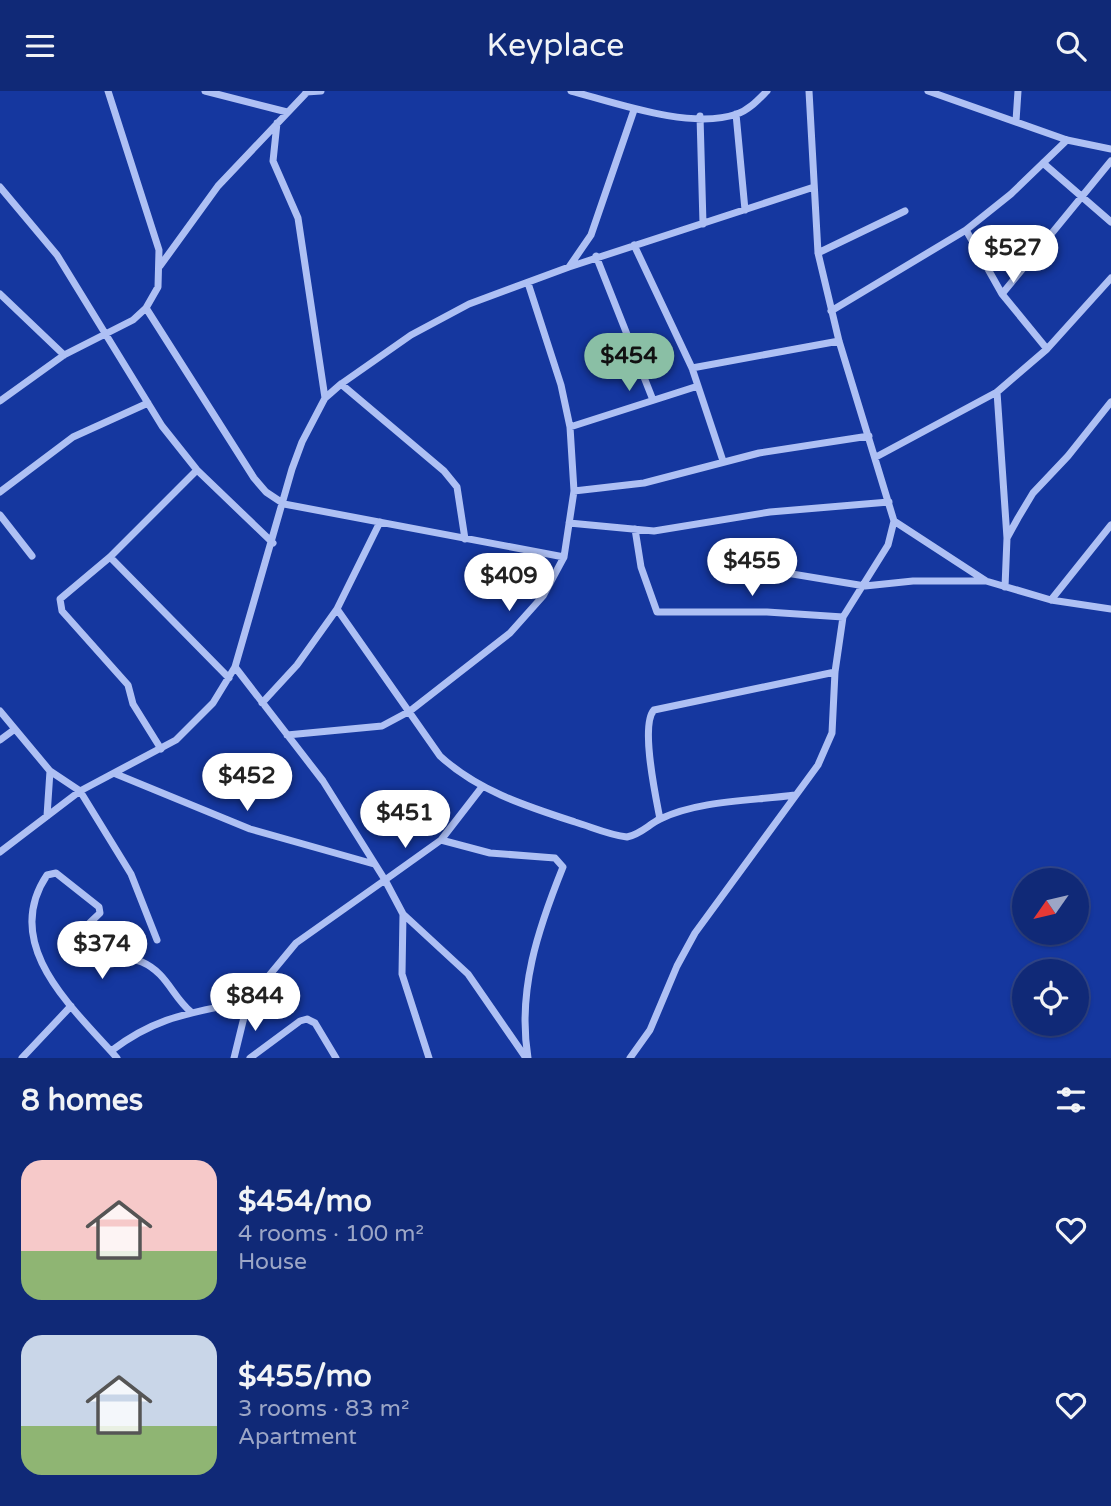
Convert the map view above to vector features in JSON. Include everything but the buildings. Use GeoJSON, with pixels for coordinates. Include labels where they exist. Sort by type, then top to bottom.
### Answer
{"type":"FeatureCollection","features":[{"type":"Feature","properties":{"kind":"street"},"geometry":{"type":"LineString","coordinates":[[0,401],[64,355],[107,334],[146,308],[158,287],[159,250],[108,91]]}},
{"type":"Feature","properties":{"kind":"street"},"geometry":{"type":"LineString","coordinates":[[205,91],[288,112]]}},
{"type":"Feature","properties":{"kind":"street"},"geometry":{"type":"LineString","coordinates":[[295,91],[295,105]]}},
{"type":"Feature","properties":{"kind":"street"},"geometry":{"type":"LineString","coordinates":[[160,267],[218,186],[307,92],[321,91]]}},
{"type":"Feature","properties":{"kind":"street"},"geometry":{"type":"LineString","coordinates":[[570,91],[634,110],[699,116],[736,114],[748,109],[767,91]]}},
{"type":"Feature","properties":{"kind":"street"},"geometry":{"type":"LineString","coordinates":[[604,101],[607,91]]}},
{"type":"Feature","properties":{"kind":"street"},"geometry":{"type":"LineString","coordinates":[[630,1058],[650,1030],[677,966],[695,933],[818,765],[832,733],[835,671],[843,617],[865,586],[888,545],[894,521],[877,457],[839,341],[818,253],[809,91]]}},
{"type":"Feature","properties":{"kind":"street"},"geometry":{"type":"LineString","coordinates":[[928,91],[1066,140],[1111,149]]}},
{"type":"Feature","properties":{"kind":"street"},"geometry":{"type":"LineString","coordinates":[[1016,121],[1018,91]]}},
{"type":"Feature","properties":{"kind":"street"},"geometry":{"type":"LineString","coordinates":[[569,267],[591,235],[634,110]]}},
{"type":"Feature","properties":{"kind":"street"},"geometry":{"type":"LineString","coordinates":[[736,114],[745,210]]}},
{"type":"Feature","properties":{"kind":"street"},"geometry":{"type":"LineString","coordinates":[[699,116],[702,224]]}},
{"type":"Feature","properties":{"kind":"street"},"geometry":{"type":"LineString","coordinates":[[278,123],[273,161],[298,218],[326,398]]}},
{"type":"Feature","properties":{"kind":"street"},"geometry":{"type":"LineString","coordinates":[[831,311],[966,230],[1011,194],[1066,140]]}},
{"type":"Feature","properties":{"kind":"street"},"geometry":{"type":"LineString","coordinates":[[1002,294],[1111,161]]}},
{"type":"Feature","properties":{"kind":"street"},"geometry":{"type":"LineString","coordinates":[[1043,163],[1111,222]]}},
{"type":"Feature","properties":{"kind":"street"},"geometry":{"type":"LineString","coordinates":[[0,187],[57,255],[148,403],[197,470],[273,543]]}},
{"type":"Feature","properties":{"kind":"street"},"geometry":{"type":"LineString","coordinates":[[0,852],[80,791],[162,749],[192,727],[213,703],[235,667],[302,442],[326,398],[341,384],[422,329],[469,305],[596,256],[814,187]]}},
{"type":"Feature","properties":{"kind":"street"},"geometry":{"type":"LineString","coordinates":[[818,253],[905,211]]}},
{"type":"Feature","properties":{"kind":"street"},"geometry":{"type":"LineString","coordinates":[[966,230],[1002,294],[1047,349]]}},
{"type":"Feature","properties":{"kind":"street"},"geometry":{"type":"LineString","coordinates":[[634,245],[692,368],[723,461]]}},
{"type":"Feature","properties":{"kind":"street"},"geometry":{"type":"LineString","coordinates":[[596,256],[653,400]]}},
{"type":"Feature","properties":{"kind":"street"},"geometry":{"type":"LineString","coordinates":[[877,457],[997,392],[1047,349],[1111,278]]}},
{"type":"Feature","properties":{"kind":"street"},"geometry":{"type":"LineString","coordinates":[[287,735],[383,726],[411,711],[510,633],[543,596],[564,557],[574,491],[570,427],[561,385],[528,283]]}},
{"type":"Feature","properties":{"kind":"street"},"geometry":{"type":"LineString","coordinates":[[1,298],[64,355]]}},
{"type":"Feature","properties":{"kind":"street"},"geometry":{"type":"LineString","coordinates":[[146,308],[254,478],[266,492],[284,504],[564,557]]}},
{"type":"Feature","properties":{"kind":"street"},"geometry":{"type":"LineString","coordinates":[[692,368],[839,341]]}},
{"type":"Feature","properties":{"kind":"street"},"geometry":{"type":"LineString","coordinates":[[341,384],[444,471],[457,487],[465,539]]}},
{"type":"Feature","properties":{"kind":"street"},"geometry":{"type":"LineString","coordinates":[[570,427],[698,386]]}},
{"type":"Feature","properties":{"kind":"street"},"geometry":{"type":"LineString","coordinates":[[997,392],[1007,538],[1005,587]]}},
{"type":"Feature","properties":{"kind":"street"},"geometry":{"type":"LineString","coordinates":[[1007,538],[1033,493],[1068,456],[1111,402]]}},
{"type":"Feature","properties":{"kind":"street"},"geometry":{"type":"LineString","coordinates":[[0,492],[73,437],[148,403]]}},
{"type":"Feature","properties":{"kind":"street"},"geometry":{"type":"LineString","coordinates":[[574,491],[644,483],[723,461],[869,436]]}},
{"type":"Feature","properties":{"kind":"street"},"geometry":{"type":"LineString","coordinates":[[162,749],[133,704],[128,685],[60,604],[63,596],[110,557],[197,470]]}},
{"type":"Feature","properties":{"kind":"street"},"geometry":{"type":"LineString","coordinates":[[569,523],[654,531],[770,512],[889,502]]}},
{"type":"Feature","properties":{"kind":"street"},"geometry":{"type":"LineString","coordinates":[[0,515],[32,556]]}},
{"type":"Feature","properties":{"kind":"street"},"geometry":{"type":"LineString","coordinates":[[894,521],[986,582]]}},
{"type":"Feature","properties":{"kind":"street"},"geometry":{"type":"LineString","coordinates":[[262,703],[297,665],[337,610],[380,522]]}},
{"type":"Feature","properties":{"kind":"street"},"geometry":{"type":"LineString","coordinates":[[1051,600],[1111,525]]}},
{"type":"Feature","properties":{"kind":"street"},"geometry":{"type":"LineString","coordinates":[[635,529],[641,567],[657,612],[843,617]]}},
{"type":"Feature","properties":{"kind":"street"},"geometry":{"type":"LineString","coordinates":[[110,557],[229,678]]}},
{"type":"Feature","properties":{"kind":"street"},"geometry":{"type":"LineString","coordinates":[[724,567],[756,568],[865,586],[913,581],[986,582],[1051,600],[1111,610]]}},
{"type":"Feature","properties":{"kind":"street"},"geometry":{"type":"LineString","coordinates":[[337,610],[440,755],[458,772],[482,787],[529,807],[620,836],[636,835],[660,819],[706,806],[795,795]]}},
{"type":"Feature","properties":{"kind":"street"},"geometry":{"type":"LineString","coordinates":[[235,667],[323,781],[385,880],[402,914],[468,974],[527,1058]]}},
{"type":"Feature","properties":{"kind":"street"},"geometry":{"type":"LineString","coordinates":[[660,819],[653,780],[648,719],[654,710],[835,671]]}},
{"type":"Feature","properties":{"kind":"street"},"geometry":{"type":"LineString","coordinates":[[0,711],[50,771],[80,791],[131,874],[158,940]]}},
{"type":"Feature","properties":{"kind":"street"},"geometry":{"type":"LineString","coordinates":[[0,740],[15,729]]}},
{"type":"Feature","properties":{"kind":"street"},"geometry":{"type":"LineString","coordinates":[[47,816],[50,771]]}},
{"type":"Feature","properties":{"kind":"street"},"geometry":{"type":"LineString","coordinates":[[116,774],[250,829],[374,864]]}},
{"type":"Feature","properties":{"kind":"street"},"geometry":{"type":"LineString","coordinates":[[234,1058],[248,1001],[296,943],[440,840],[482,787]]}},
{"type":"Feature","properties":{"kind":"street"},"geometry":{"type":"LineString","coordinates":[[440,840],[490,853],[555,858],[563,867],[538,936],[526,986],[523,1014],[527,1058]]}},
{"type":"Feature","properties":{"kind":"street"},"geometry":{"type":"LineString","coordinates":[[117,1058],[71,1006],[38,957],[30,922],[32,902],[40,884],[51,873],[56,873],[99,907],[100,913],[79,934],[78,940],[81,949],[96,965],[103,967],[132,959],[143,963],[168,981],[191,1012]]}},
{"type":"Feature","properties":{"kind":"street"},"geometry":{"type":"LineString","coordinates":[[402,914],[402,974],[429,1058]]}},
{"type":"Feature","properties":{"kind":"street"},"geometry":{"type":"LineString","coordinates":[[111,1051],[138,1030],[191,1012],[248,1001]]}},
{"type":"Feature","properties":{"kind":"street"},"geometry":{"type":"LineString","coordinates":[[22,1058],[71,1006]]}},
{"type":"Feature","properties":{"kind":"street"},"geometry":{"type":"LineString","coordinates":[[250,1058],[300,1021],[307,1019],[315,1023],[336,1058]]}}]}
